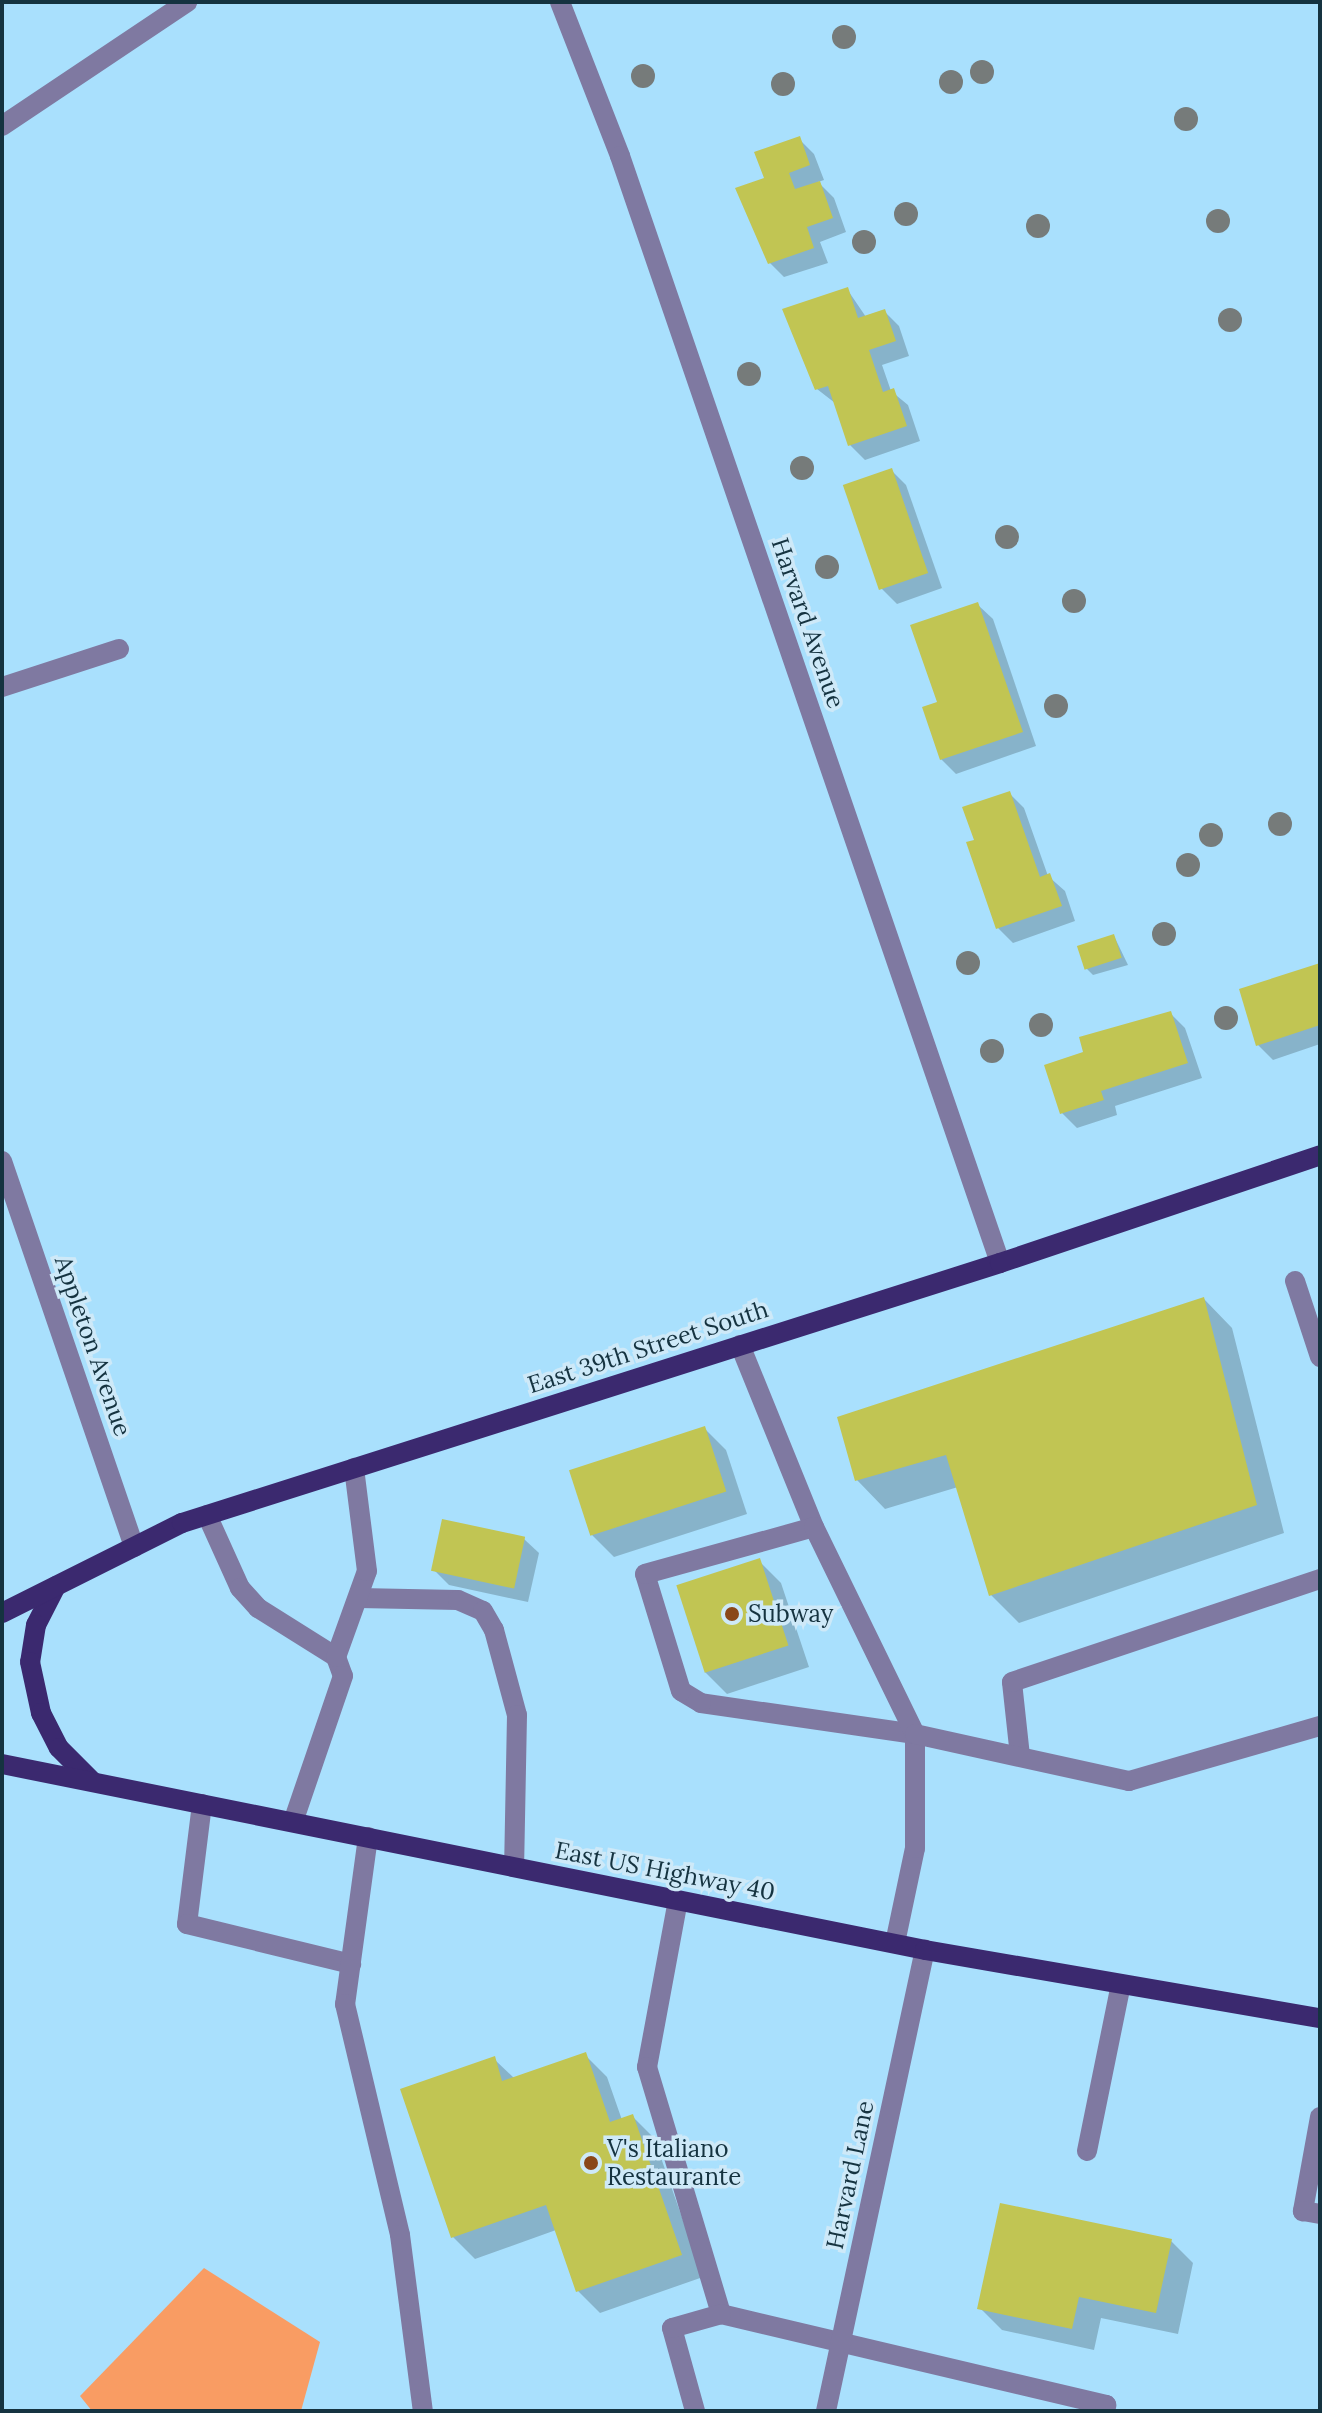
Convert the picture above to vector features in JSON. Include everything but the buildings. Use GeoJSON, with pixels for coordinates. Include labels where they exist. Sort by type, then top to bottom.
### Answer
{"type":"FeatureCollection","features":[{"type":"Feature","properties":{"kind":"main road","name":"East 39th Street South"},"geometry":{"type":"LineString","coordinates":[[2,1613],[134,1547],[207,1515],[1000,1263],[1320,1155]]}},
{"type":"Feature","properties":{"kind":"main road"},"geometry":{"type":"LineString","coordinates":[[56,1586],[36,1625],[30,1662],[41,1713],[59,1748],[92,1781]]}},
{"type":"Feature","properties":{"kind":"main road","name":"East US Highway 40"},"geometry":{"type":"LineString","coordinates":[[2,1764],[925,1950],[1320,2018]]}},
{"type":"Feature","properties":{"kind":"street"},"geometry":{"type":"LineString","coordinates":[[2,126],[187,2]]}},
{"type":"Feature","properties":{"kind":"street","name":"Harvard Avenue"},"geometry":{"type":"LineString","coordinates":[[560,2],[620,156],[1000,1263]]}},
{"type":"Feature","properties":{"kind":"street"},"geometry":{"type":"LineString","coordinates":[[2,687],[119,649]]}},
{"type":"Feature","properties":{"kind":"street","name":"Appleton Avenue"},"geometry":{"type":"LineString","coordinates":[[2,1161],[134,1547]]}},
{"type":"Feature","properties":{"kind":"street"},"geometry":{"type":"LineString","coordinates":[[1295,1281],[1320,1357]]}},
{"type":"Feature","properties":{"kind":"street"},"geometry":{"type":"LineString","coordinates":[[740,1345],[814,1527],[915,1734],[915,1848],[895,1943]]}},
{"type":"Feature","properties":{"kind":"street"},"geometry":{"type":"LineString","coordinates":[[336,1657],[367,1571],[354,1468]]}},
{"type":"Feature","properties":{"kind":"street"},"geometry":{"type":"LineString","coordinates":[[207,1515],[240,1588],[258,1608],[336,1657],[343,1676],[293,1822]]}},
{"type":"Feature","properties":{"kind":"street"},"geometry":{"type":"LineString","coordinates":[[814,1527],[645,1574],[681,1691],[701,1703],[915,1734],[1129,1781],[1320,1726]]}},
{"type":"Feature","properties":{"kind":"street"},"geometry":{"type":"LineString","coordinates":[[1020,1756],[1012,1682],[1320,1579]]}},
{"type":"Feature","properties":{"kind":"street"},"geometry":{"type":"LineString","coordinates":[[359,1598],[458,1600],[483,1611],[494,1630],[517,1715],[514,1867]]}},
{"type":"Feature","properties":{"kind":"street"},"geometry":{"type":"LineString","coordinates":[[202,1804],[187,1924],[351,1964]]}},
{"type":"Feature","properties":{"kind":"street"},"geometry":{"type":"LineString","coordinates":[[368,1837],[345,2004],[400,2235],[423,2411]]}},
{"type":"Feature","properties":{"kind":"street"},"geometry":{"type":"LineString","coordinates":[[678,1900],[647,2067],[721,2314]]}},
{"type":"Feature","properties":{"kind":"street","name":"Harvard Lane"},"geometry":{"type":"LineString","coordinates":[[826,2411],[925,1950]]}},
{"type":"Feature","properties":{"kind":"street"},"geometry":{"type":"LineString","coordinates":[[1087,2151],[1121,1984]]}},
{"type":"Feature","properties":{"kind":"street"},"geometry":{"type":"LineString","coordinates":[[1320,2117],[1303,2211],[1320,2214]]}},
{"type":"Feature","properties":{"kind":"street"},"geometry":{"type":"LineString","coordinates":[[695,2411],[672,2328],[721,2314],[1106,2405],[1105,2411]]}},
{"type":"Feature","properties":{"kind":"shaded area"},"geometry":{"type":"Polygon","coordinates":[[[204,2268],[320,2342],[301,2411],[92,2411],[80,2396],[204,2268]]]}},
{"type":"Feature","properties":{"kind":"place","name":"Subway"},"geometry":{"type":"Point","coordinates":[732,1614]}},
{"type":"Feature","properties":{"kind":"place","name":"V's Italiano Restaurante"},"geometry":{"type":"Point","coordinates":[591,2163]}}]}
